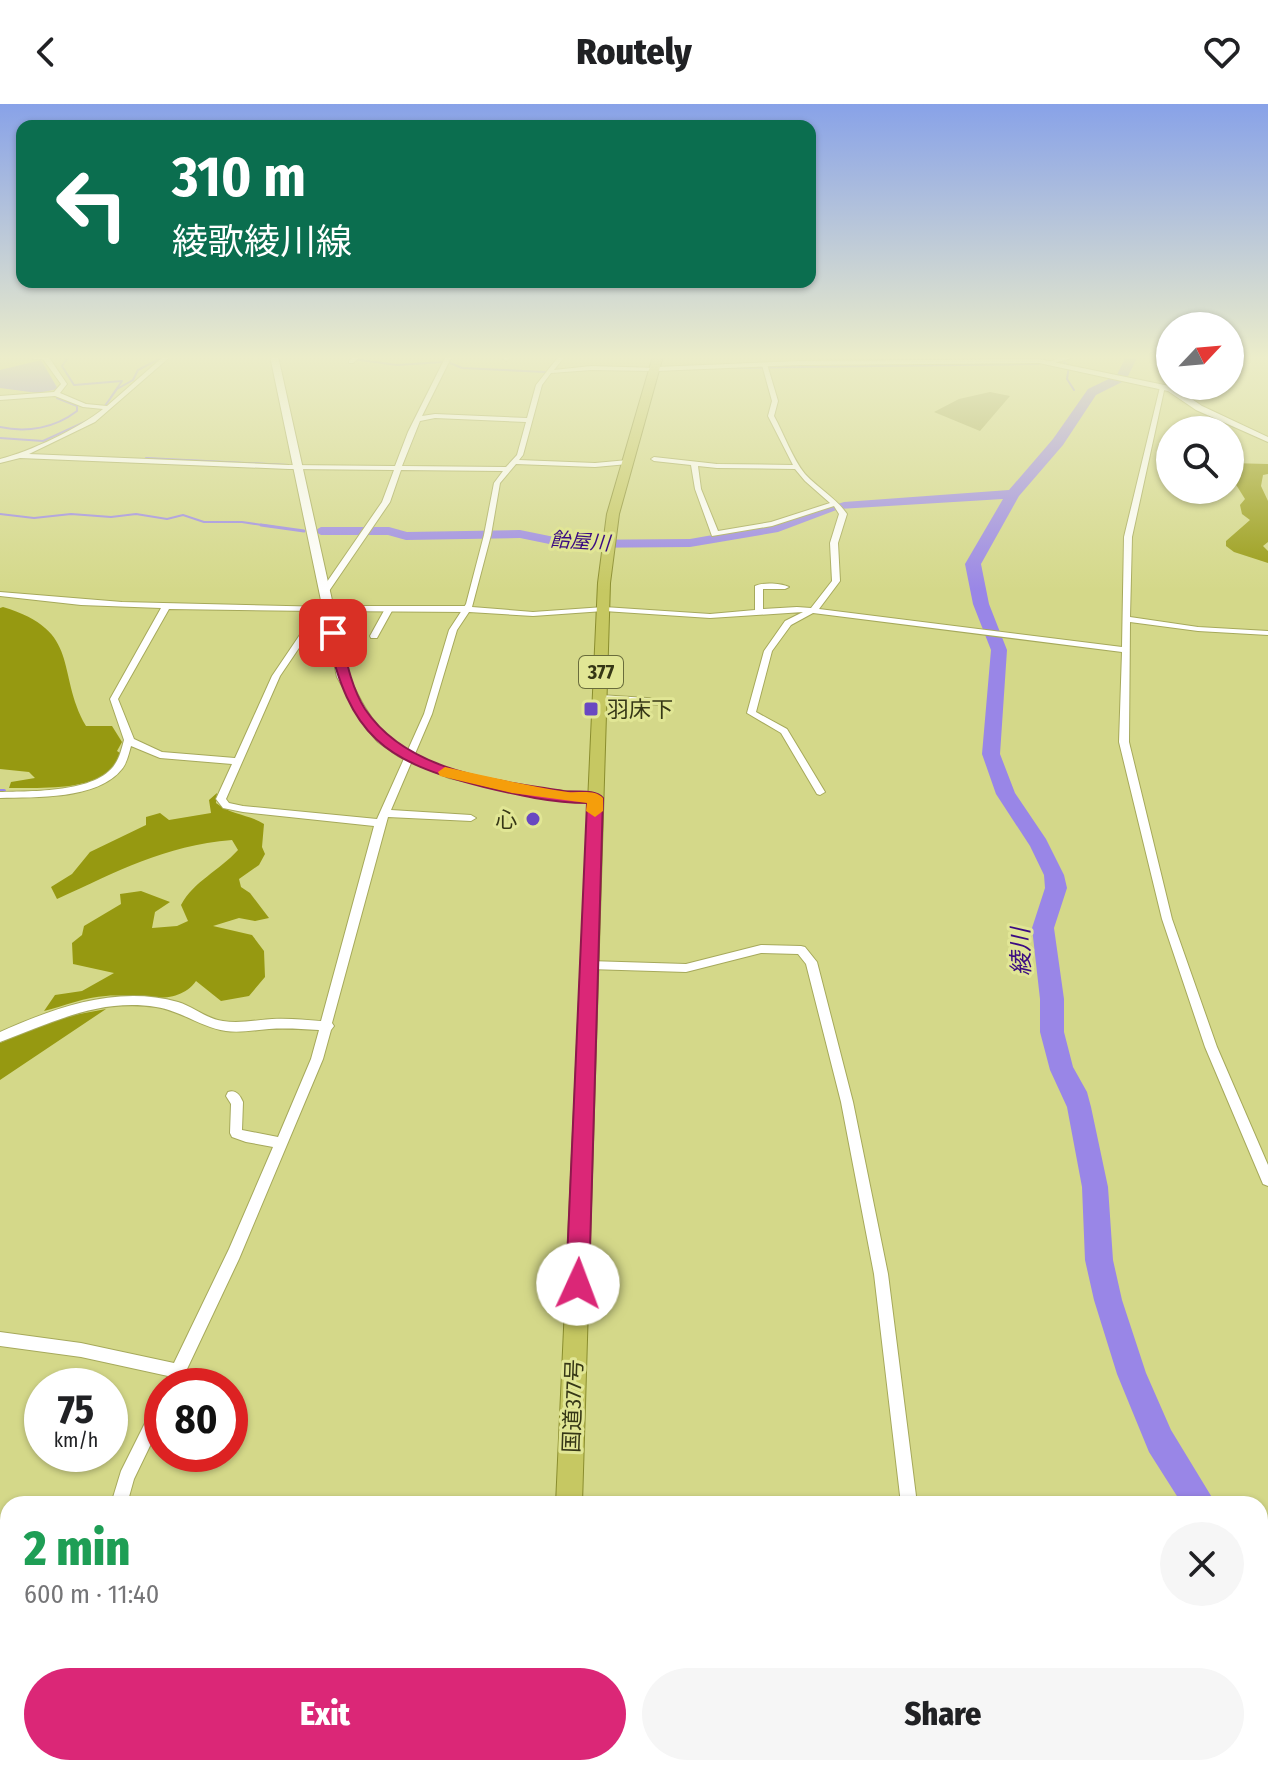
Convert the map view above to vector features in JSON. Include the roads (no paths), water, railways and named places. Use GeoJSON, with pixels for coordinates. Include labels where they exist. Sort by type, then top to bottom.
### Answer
{"type":"FeatureCollection","features":[{"type":"Feature","properties":{"kind":"highway","name":"国道377号"},"geometry":{"type":"LineString","coordinates":[[569,1496],[604,609],[613,514],[636,434]]}},
{"type":"Feature","properties":{"kind":"main road"},"geometry":{"type":"LineString","coordinates":[[290,434],[325,609],[343,677],[358,710],[383,739],[408,756],[441,771],[512,788],[571,798],[595,798]]}},
{"type":"Feature","properties":{"kind":"street"},"geometry":{"type":"LineString","coordinates":[[0,461],[20,456],[66,434]]}},
{"type":"Feature","properties":{"kind":"street"},"geometry":{"type":"LineString","coordinates":[[324,592],[386,502],[410,434]]}},
{"type":"Feature","properties":{"kind":"street"},"geometry":{"type":"LineString","coordinates":[[179,1368],[282,1144],[328,1026],[382,818],[428,714],[453,630],[467,609],[497,483],[523,447],[526,434]]}},
{"type":"Feature","properties":{"kind":"street"},"geometry":{"type":"LineString","coordinates":[[780,434],[801,475],[836,503],[843,514],[834,543],[836,581],[814,610],[788,623],[768,651],[751,713],[784,731],[820,792]]}},
{"type":"Feature","properties":{"kind":"street"},"geometry":{"type":"LineString","coordinates":[[1149,434],[1132,514],[1128,619],[1120,649],[1124,742],[1167,919],[1211,1047],[1268,1180]]}},
{"type":"Feature","properties":{"kind":"street"},"geometry":{"type":"LineString","coordinates":[[20,456],[297,467],[506,469]]}},
{"type":"Feature","properties":{"kind":"street"},"geometry":{"type":"LineString","coordinates":[[654,459],[694,465],[797,467]]}},
{"type":"Feature","properties":{"kind":"street"},"geometry":{"type":"LineString","coordinates":[[513,462],[595,465],[628,462]]}},
{"type":"Feature","properties":{"kind":"street"},"geometry":{"type":"LineString","coordinates":[[694,465],[698,489],[715,534],[772,524],[836,503]]}},
{"type":"Feature","properties":{"kind":"street"},"geometry":{"type":"LineString","coordinates":[[759,610],[759,586],[785,587]]}},
{"type":"Feature","properties":{"kind":"street"},"geometry":{"type":"LineString","coordinates":[[0,594],[46,601],[166,607],[467,609],[533,614],[604,609],[710,616],[759,610],[814,610],[1120,649]]}},
{"type":"Feature","properties":{"kind":"street"},"geometry":{"type":"LineString","coordinates":[[0,795],[85,788],[123,763],[129,741],[115,710],[114,699],[166,607]]}},
{"type":"Feature","properties":{"kind":"street"},"geometry":{"type":"LineString","coordinates":[[325,609],[276,676],[221,799],[226,806],[382,818],[471,818]]}},
{"type":"Feature","properties":{"kind":"street"},"geometry":{"type":"LineString","coordinates":[[374,636],[389,609]]}},
{"type":"Feature","properties":{"kind":"street"},"geometry":{"type":"LineString","coordinates":[[1128,619],[1198,629],[1268,633]]}},
{"type":"Feature","properties":{"kind":"street"},"geometry":{"type":"LineString","coordinates":[[600,698],[662,702]]}},
{"type":"Feature","properties":{"kind":"street"},"geometry":{"type":"LineString","coordinates":[[129,741],[160,755],[237,761]]}},
{"type":"Feature","properties":{"kind":"street"},"geometry":{"type":"LineString","coordinates":[[589,965],[686,968],[761,949],[777,948],[801,950],[811,962],[847,1102],[881,1274],[908,1496]]}},
{"type":"Feature","properties":{"kind":"street"},"geometry":{"type":"LineString","coordinates":[[0,1037],[45,1017],[82,1006],[126,1001],[179,1007],[212,1024],[227,1027],[276,1023],[328,1026]]}},
{"type":"Feature","properties":{"kind":"street"},"geometry":{"type":"LineString","coordinates":[[232,1096],[237,1102],[236,1133],[245,1138],[264,1137],[282,1144]]}},
{"type":"Feature","properties":{"kind":"street"},"geometry":{"type":"LineString","coordinates":[[0,1339],[81,1350],[144,1370]]}},
{"type":"Feature","properties":{"kind":"street"},"geometry":{"type":"LineString","coordinates":[[121,1496],[144,1442]]}},
{"type":"Feature","properties":{"kind":"waterway"},"geometry":{"type":"LineString","coordinates":[[0,438],[43,441],[58,434]]}},
{"type":"Feature","properties":{"kind":"waterway","name":"綾川"},"geometry":{"type":"LineString","coordinates":[[1013,494],[1063,434]]}},
{"type":"Feature","properties":{"kind":"waterway"},"geometry":{"type":"LineString","coordinates":[[146,458],[288,465]]}},
{"type":"Feature","properties":{"kind":"waterway","name":"飴屋川"},"geometry":{"type":"LineString","coordinates":[[844,506],[1013,494]]}},
{"type":"Feature","properties":{"kind":"waterway","name":"綾川"},"geometry":{"type":"LineString","coordinates":[[1013,494],[973,564],[981,604],[999,650],[991,754],[1006,794],[1039,844],[1054,875],[1056,888],[1043,928],[1052,999],[1052,1032],[1062,1070],[1075,1092],[1079,1107],[1095,1187],[1099,1260],[1108,1300],[1132,1374],[1160,1441],[1195,1496]]}},
{"type":"Feature","properties":{"kind":"waterway","name":"飴屋川"},"geometry":{"type":"LineString","coordinates":[[321,531],[389,531],[406,536],[520,534],[569,544],[690,543],[773,529],[833,508]]}},
{"type":"Feature","properties":{"kind":"waterway","name":"飴屋川"},"geometry":{"type":"LineString","coordinates":[[0,514],[34,518],[71,514],[111,517],[136,514],[167,519],[183,515],[204,522],[242,522],[271,526]]}},
{"type":"Feature","properties":{"kind":"waterway","name":"飴屋川"},"geometry":{"type":"LineString","coordinates":[[261,525],[271,526]]}},
{"type":"Feature","properties":{"kind":"waterway","name":"飴屋川"},"geometry":{"type":"LineString","coordinates":[[271,526],[304,531]]}},
{"type":"Feature","properties":{"kind":"place","name":"羽床下"},"geometry":{"type":"Point","coordinates":[591,709]}},
{"type":"Feature","properties":{"kind":"place","name":"心"},"geometry":{"type":"Point","coordinates":[533,819]}}]}
